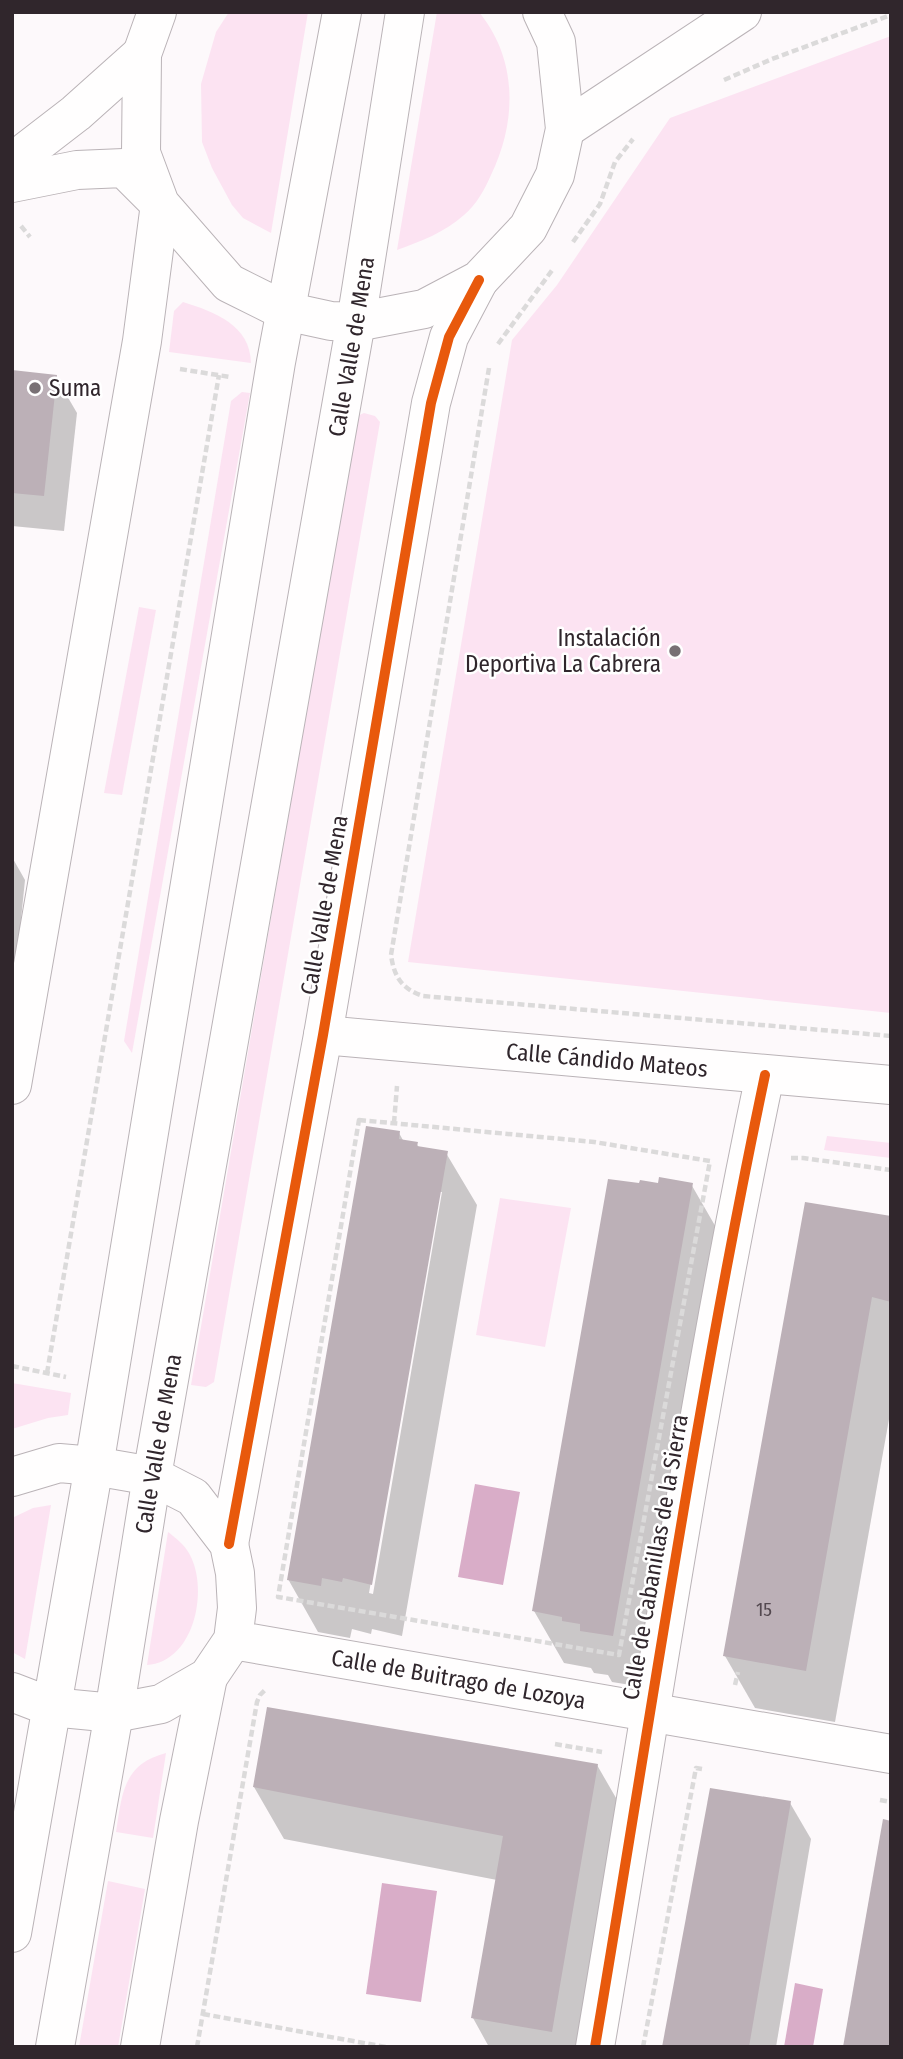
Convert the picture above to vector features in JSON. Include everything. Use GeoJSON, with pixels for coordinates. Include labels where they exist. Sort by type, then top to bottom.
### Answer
{"type":"FeatureCollection","features":[{"type":"Feature","properties":{"kind":"street"},"geometry":{"type":"LineString","coordinates":[[12,1085],[141,352],[160,204],[141,153],[142,54],[158,12]]}},
{"type":"Feature","properties":{"kind":"street"},"geometry":{"type":"LineString","coordinates":[[12,1933],[94,1466],[285,311],[342,12]]}},
{"type":"Feature","properties":{"kind":"street","name":"Calle Valle de Mena"},"geometry":{"type":"LineString","coordinates":[[55,2047],[114,1713],[152,1476],[356,322],[405,12]]}},
{"type":"Feature","properties":{"kind":"street"},"geometry":{"type":"LineString","coordinates":[[12,183],[77,170],[124,168],[160,204],[229,284],[285,311],[331,321],[356,322],[424,309],[479,280],[528,228],[555,175],[565,129],[556,42],[542,12]]}},
{"type":"Feature","properties":{"kind":"street"},"geometry":{"type":"LineString","coordinates":[[565,129],[742,12]]}},
{"type":"Feature","properties":{"kind":"street"},"geometry":{"type":"LineString","coordinates":[[12,166],[142,54]]}},
{"type":"Feature","properties":{"kind":"street","name":"Calle Valle de Mena"},"geometry":{"type":"LineString","coordinates":[[229,1544],[323,1035],[431,403],[449,337],[479,280]]}},
{"type":"Feature","properties":{"kind":"street","name":"Calle Cándido Mateos"},"geometry":{"type":"LineString","coordinates":[[323,1035],[891,1085]]}},
{"type":"Feature","properties":{"kind":"street","name":"Calle de Cabanillas de la Sierra"},"geometry":{"type":"LineString","coordinates":[[595,2047],[649,1713],[747,1160],[765,1075]]}},
{"type":"Feature","properties":{"kind":"street"},"geometry":{"type":"LineString","coordinates":[[12,1477],[59,1463],[152,1476],[193,1497],[229,1544],[235,1573],[237,1608],[233,1640],[208,1677],[179,1821],[140,2047]]}},
{"type":"Feature","properties":{"kind":"street","name":"Calle de Buitrago de Lozoya"},"geometry":{"type":"LineString","coordinates":[[233,1640],[891,1754]]}},
{"type":"Feature","properties":{"kind":"street"},"geometry":{"type":"LineString","coordinates":[[12,1692],[51,1707],[114,1713],[161,1704],[208,1677]]}},
{"type":"Feature","properties":{"kind":"path"},"geometry":{"type":"LineString","coordinates":[[722,80],[891,15]]}},
{"type":"Feature","properties":{"kind":"path"},"geometry":{"type":"LineString","coordinates":[[568,249],[600,204],[615,162],[635,138]]}},
{"type":"Feature","properties":{"kind":"path"},"geometry":{"type":"LineString","coordinates":[[492,352],[561,259]]}},
{"type":"Feature","properties":{"kind":"path"},"geometry":{"type":"LineString","coordinates":[[489,365],[391,955],[393,973],[407,991],[423,996],[891,1036]]}},
{"type":"Feature","properties":{"kind":"path"},"geometry":{"type":"LineString","coordinates":[[47,1373],[219,375]]}},
{"type":"Feature","properties":{"kind":"path"},"geometry":{"type":"LineString","coordinates":[[359,1120],[594,1142],[710,1161],[620,1655],[278,1597],[359,1120]]}},
{"type":"Feature","properties":{"kind":"path"},"geometry":{"type":"LineString","coordinates":[[803,1158],[891,1170]]}},
{"type":"Feature","properties":{"kind":"path"},"geometry":{"type":"LineString","coordinates":[[197,2047],[257,1702],[266,1689],[274,1688]]}},
{"type":"Feature","properties":{"kind":"path"},"geometry":{"type":"LineString","coordinates":[[545,1742],[612,1754]]}},
{"type":"Feature","properties":{"kind":"path"},"geometry":{"type":"LineString","coordinates":[[643,2047],[696,1768],[708,1770]]}},
{"type":"Feature","properties":{"kind":"path"},"geometry":{"type":"LineString","coordinates":[[878,1799],[891,1802]]}},
{"type":"Feature","properties":{"kind":"path"},"geometry":{"type":"LineString","coordinates":[[203,2014],[386,2047]]}},
{"type":"Feature","properties":{"kind":"shaded area"},"geometry":{"type":"Polygon","coordinates":[[[229,12],[308,12],[271,233],[243,218],[232,205],[212,168],[202,142],[201,84],[216,32],[229,12]]]}},
{"type":"Feature","properties":{"kind":"shaded area"},"geometry":{"type":"Polygon","coordinates":[[[437,12],[479,12],[492,31],[507,70],[509,112],[506,134],[489,180],[468,211],[440,232],[397,250],[437,12]]]}},
{"type":"Feature","properties":{"kind":"shaded area","name":"Instalación Deportiva La Cabrera"},"geometry":{"type":"Polygon","coordinates":[[[891,36],[891,1013],[408,962],[512,340],[557,285],[670,118],[891,36]]]}},
{"type":"Feature","properties":{"kind":"shaded area"},"geometry":{"type":"Polygon","coordinates":[[[183,302],[207,310],[229,322],[244,339],[251,363],[169,352],[174,311],[183,302]]]}},
{"type":"Feature","properties":{"kind":"shaded area"},"geometry":{"type":"Polygon","coordinates":[[[242,392],[250,393],[132,1053],[124,1041],[231,401],[242,392]]]}},
{"type":"Feature","properties":{"kind":"shaded area"},"geometry":{"type":"Polygon","coordinates":[[[364,413],[375,416],[380,422],[214,1382],[206,1387],[191,1385],[357,416],[364,413]]]}},
{"type":"Feature","properties":{"kind":"shaded area"},"geometry":{"type":"Polygon","coordinates":[[[139,607],[156,610],[122,795],[104,793],[139,607]]]}},
{"type":"Feature","properties":{"kind":"shaded area"},"geometry":{"type":"Polygon","coordinates":[[[827,1136],[891,1143],[891,1158],[824,1150],[827,1136]]]}},
{"type":"Feature","properties":{"kind":"shaded area"},"geometry":{"type":"Polygon","coordinates":[[[500,1198],[571,1208],[545,1347],[476,1335],[500,1198]]]}},
{"type":"Feature","properties":{"kind":"shaded area"},"geometry":{"type":"Polygon","coordinates":[[[12,1383],[71,1393],[68,1415],[12,1429],[12,1383]]]}},
{"type":"Feature","properties":{"kind":"shaded area"},"geometry":{"type":"Polygon","coordinates":[[[475,1484],[520,1492],[503,1585],[458,1577],[475,1484]]]}},
{"type":"Feature","properties":{"kind":"shaded area"},"geometry":{"type":"Polygon","coordinates":[[[51,1505],[25,1659],[12,1652],[12,1518],[33,1508],[51,1505]]]}},
{"type":"Feature","properties":{"kind":"shaded area"},"geometry":{"type":"Polygon","coordinates":[[[168,1532],[183,1545],[196,1570],[197,1605],[186,1638],[176,1652],[163,1661],[147,1665],[168,1532]]]}},
{"type":"Feature","properties":{"kind":"shaded area"},"geometry":{"type":"Polygon","coordinates":[[[166,1753],[153,1838],[116,1832],[127,1782],[141,1765],[166,1753]]]}},
{"type":"Feature","properties":{"kind":"shaded area"},"geometry":{"type":"Polygon","coordinates":[[[108,1881],[145,1889],[118,2047],[79,2047],[108,1881]]]}},
{"type":"Feature","properties":{"kind":"shaded area"},"geometry":{"type":"Polygon","coordinates":[[[382,1883],[437,1891],[421,2002],[366,1994],[382,1883]]]}},
{"type":"Feature","properties":{"kind":"shaded area"},"geometry":{"type":"Polygon","coordinates":[[[795,1983],[823,1989],[813,2047],[784,2047],[795,1983]]]}},
{"type":"Feature","properties":{"kind":"building"},"geometry":{"type":"Polygon","coordinates":[[[12,370],[57,375],[44,496],[12,493],[12,370]]]}},
{"type":"Feature","properties":{"kind":"building"},"geometry":{"type":"Polygon","coordinates":[[[366,1126],[400,1131],[399,1139],[418,1142],[417,1146],[448,1151],[372,1585],[343,1578],[342,1582],[322,1578],[321,1586],[287,1580],[366,1126]]]}},
{"type":"Feature","properties":{"kind":"building"},"geometry":{"type":"Polygon","coordinates":[[[659,1177],[693,1183],[613,1636],[580,1631],[580,1624],[532,1611],[608,1179],[658,1183],[659,1177]]]}},
{"type":"Feature","properties":{"kind":"building"},"geometry":{"type":"Polygon","coordinates":[[[805,1202],[891,1216],[891,1302],[872,1297],[806,1671],[723,1656],[805,1202]]]}},
{"type":"Feature","properties":{"kind":"building"},"geometry":{"type":"Polygon","coordinates":[[[267,1707],[598,1764],[552,2032],[471,2018],[503,1836],[253,1787],[267,1707]]]}},
{"type":"Feature","properties":{"kind":"building"},"geometry":{"type":"Polygon","coordinates":[[[710,1788],[791,1801],[749,2047],[662,2047],[710,1788]]]}},
{"type":"Feature","properties":{"kind":"building"},"geometry":{"type":"Polygon","coordinates":[[[883,1819],[891,1821],[891,2047],[843,2047],[883,1819]]]}},
{"type":"Feature","properties":{"kind":"cycle path"},"geometry":{"type":"LineString","coordinates":[[229,1544],[323,1035],[431,403],[449,337],[479,280]]}},
{"type":"Feature","properties":{"kind":"cycle path"},"geometry":{"type":"LineString","coordinates":[[595,2047],[717,1317],[765,1075]]}},
{"type":"Feature","properties":{"kind":"place","name":"Suma"},"geometry":{"type":"Point","coordinates":[35,388]}},
{"type":"Feature","properties":{"kind":"place","name":"Instalación Deportiva La Cabrera"},"geometry":{"type":"Point","coordinates":[675,651]}}]}
